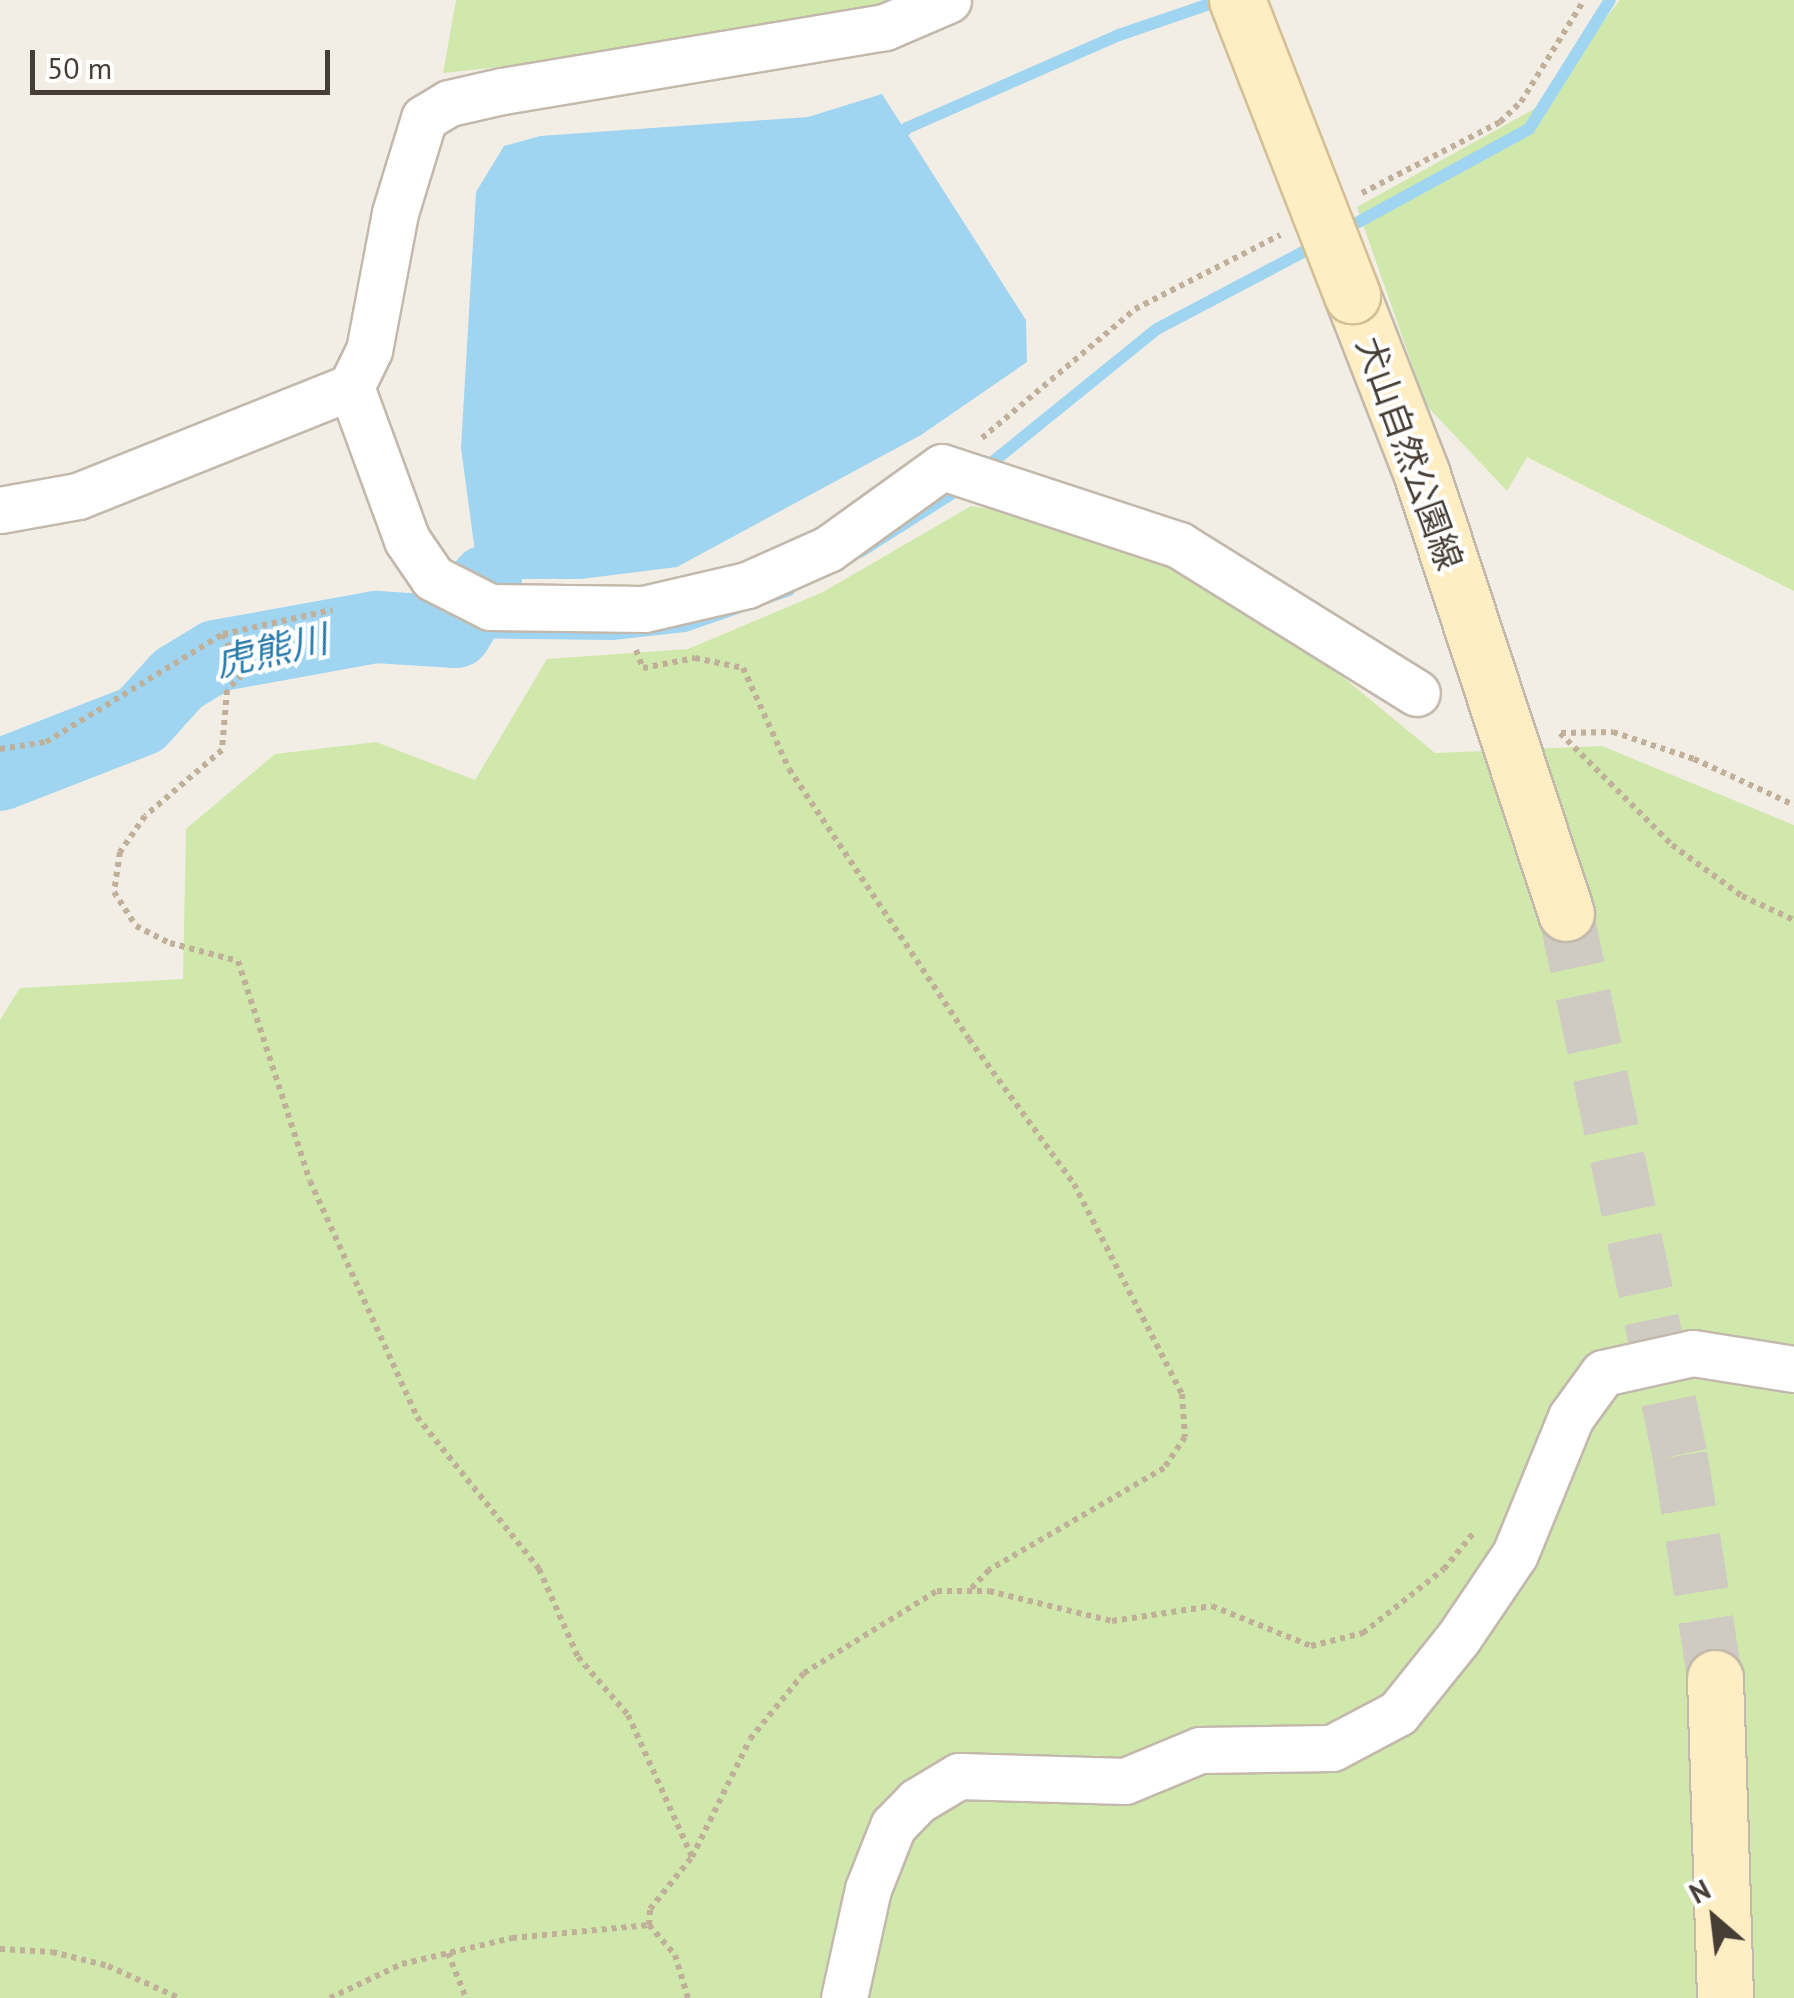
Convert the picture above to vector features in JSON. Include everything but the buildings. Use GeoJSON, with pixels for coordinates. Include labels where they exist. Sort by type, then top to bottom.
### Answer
{"type":"FeatureCollection","features":[{"type":"Feature","properties":{"kind":"main road","name":"犬山自然公園線"},"geometry":{"type":"LineString","coordinates":[[1238,0],[1422,475],[1566,912]]}},
{"type":"Feature","properties":{"kind":"main road"},"geometry":{"type":"LineString","coordinates":[[1715,1678],[1725,1998]]}},
{"type":"Feature","properties":{"kind":"street"},"geometry":{"type":"LineString","coordinates":[[0,510],[78,496],[351,388],[368,350],[395,213],[424,118],[449,103],[885,27],[948,0]]}},
{"type":"Feature","properties":{"kind":"street"},"geometry":{"type":"LineString","coordinates":[[351,388],[408,540],[471,599],[644,608],[747,585],[828,549],[950,470],[1179,546],[1417,694]]}},
{"type":"Feature","properties":{"kind":"street"},"geometry":{"type":"LineString","coordinates":[[844,1998],[868,1889],[892,1826],[916,1801],[959,1776],[1125,1781],[1200,1750],[1332,1748],[1398,1713],[1459,1636],[1515,1554],[1570,1416],[1603,1373],[1693,1353],[1794,1369]]}},
{"type":"Feature","properties":{"kind":"path"},"geometry":{"type":"LineString","coordinates":[[1343,202],[1500,122],[1521,102],[1584,0]]}},
{"type":"Feature","properties":{"kind":"path"},"geometry":{"type":"LineString","coordinates":[[950,470],[1066,361],[1135,309],[1291,229]]}},
{"type":"Feature","properties":{"kind":"path"},"geometry":{"type":"LineString","coordinates":[[0,748],[46,742],[223,636],[332,610]]}},
{"type":"Feature","properties":{"kind":"path"},"geometry":{"type":"LineString","coordinates":[[223,636],[242,675],[227,690],[222,750],[145,816],[120,852],[114,892],[136,926],[170,943],[238,961],[310,1181],[417,1417],[539,1569],[578,1656],[628,1715],[692,1857]]}},
{"type":"Feature","properties":{"kind":"path"},"geometry":{"type":"LineString","coordinates":[[635,646],[643,668],[695,658],[743,668],[789,769],[1074,1184],[1182,1394],[1185,1437],[1164,1468],[990,1570],[969,1591]]}},
{"type":"Feature","properties":{"kind":"path"},"geometry":{"type":"LineString","coordinates":[[1794,805],[1694,759],[1613,732],[1560,733],[1672,846],[1742,896],[1794,920]]}},
{"type":"Feature","properties":{"kind":"path"},"geometry":{"type":"LineString","coordinates":[[688,1998],[675,1956],[649,1925],[650,1909],[692,1857],[750,1739],[804,1672],[937,1591],[969,1591],[1112,1621],[1212,1606],[1311,1646],[1363,1633],[1444,1569],[1485,1519]]}},
{"type":"Feature","properties":{"kind":"path"},"geometry":{"type":"LineString","coordinates":[[330,1998],[402,1964],[512,1938],[649,1925]]}},
{"type":"Feature","properties":{"kind":"path"},"geometry":{"type":"LineString","coordinates":[[0,1949],[52,1952],[108,1966],[179,1998]]}},
{"type":"Feature","properties":{"kind":"path"},"geometry":{"type":"LineString","coordinates":[[448,1954],[466,1998]]}},
{"type":"Feature","properties":{"kind":"green space"},"geometry":{"type":"Polygon","coordinates":[[[456,0],[907,0],[662,50],[443,73],[456,0]]]}},
{"type":"Feature","properties":{"kind":"green space"},"geometry":{"type":"Polygon","coordinates":[[[1620,0],[1794,0],[1794,591],[1527,457],[1507,491],[1426,405],[1357,207],[1536,108],[1620,0]]]}},
{"type":"Feature","properties":{"kind":"green space"},"geometry":{"type":"Polygon","coordinates":[[[971,506],[1074,522],[1258,607],[1435,753],[1602,746],[1794,825],[1794,1998],[0,1998],[0,1020],[20,988],[183,979],[186,829],[275,754],[376,742],[475,780],[547,659],[688,649],[823,592],[971,506]]]}},
{"type":"Feature","properties":{"kind":"water"},"geometry":{"type":"Polygon","coordinates":[[[882,94],[1026,320],[1027,362],[921,435],[677,567],[581,579],[501,579],[495,586],[472,576],[484,563],[476,559],[461,448],[476,192],[504,146],[540,136],[808,117],[882,94]]]}},
{"type":"Feature","properties":{"kind":"waterway"},"geometry":{"type":"LineString","coordinates":[[895,141],[907,128],[1119,35],[1221,0]]}},
{"type":"Feature","properties":{"kind":"waterway"},"geometry":{"type":"LineString","coordinates":[[1340,232],[1529,129],[1610,0]]}},
{"type":"Feature","properties":{"kind":"waterway"},"geometry":{"type":"LineString","coordinates":[[984,469],[1157,329],[1318,244]]}},
{"type":"Feature","properties":{"kind":"waterway"},"geometry":{"type":"LineString","coordinates":[[860,552],[965,485]]}},
{"type":"Feature","properties":{"kind":"waterway","name":"虎熊川"},"geometry":{"type":"LineString","coordinates":[[0,775],[141,720],[178,679],[216,656],[376,627],[456,632],[486,581]]}},
{"type":"Feature","properties":{"kind":"waterway"},"geometry":{"type":"LineString","coordinates":[[456,632],[613,634],[685,626],[789,590]]}},
{"type":"Feature","properties":{"kind":"tunnel"},"geometry":{"type":"LineString","coordinates":[[1566,913],[1680,1455],[1715,1678]]}}]}
